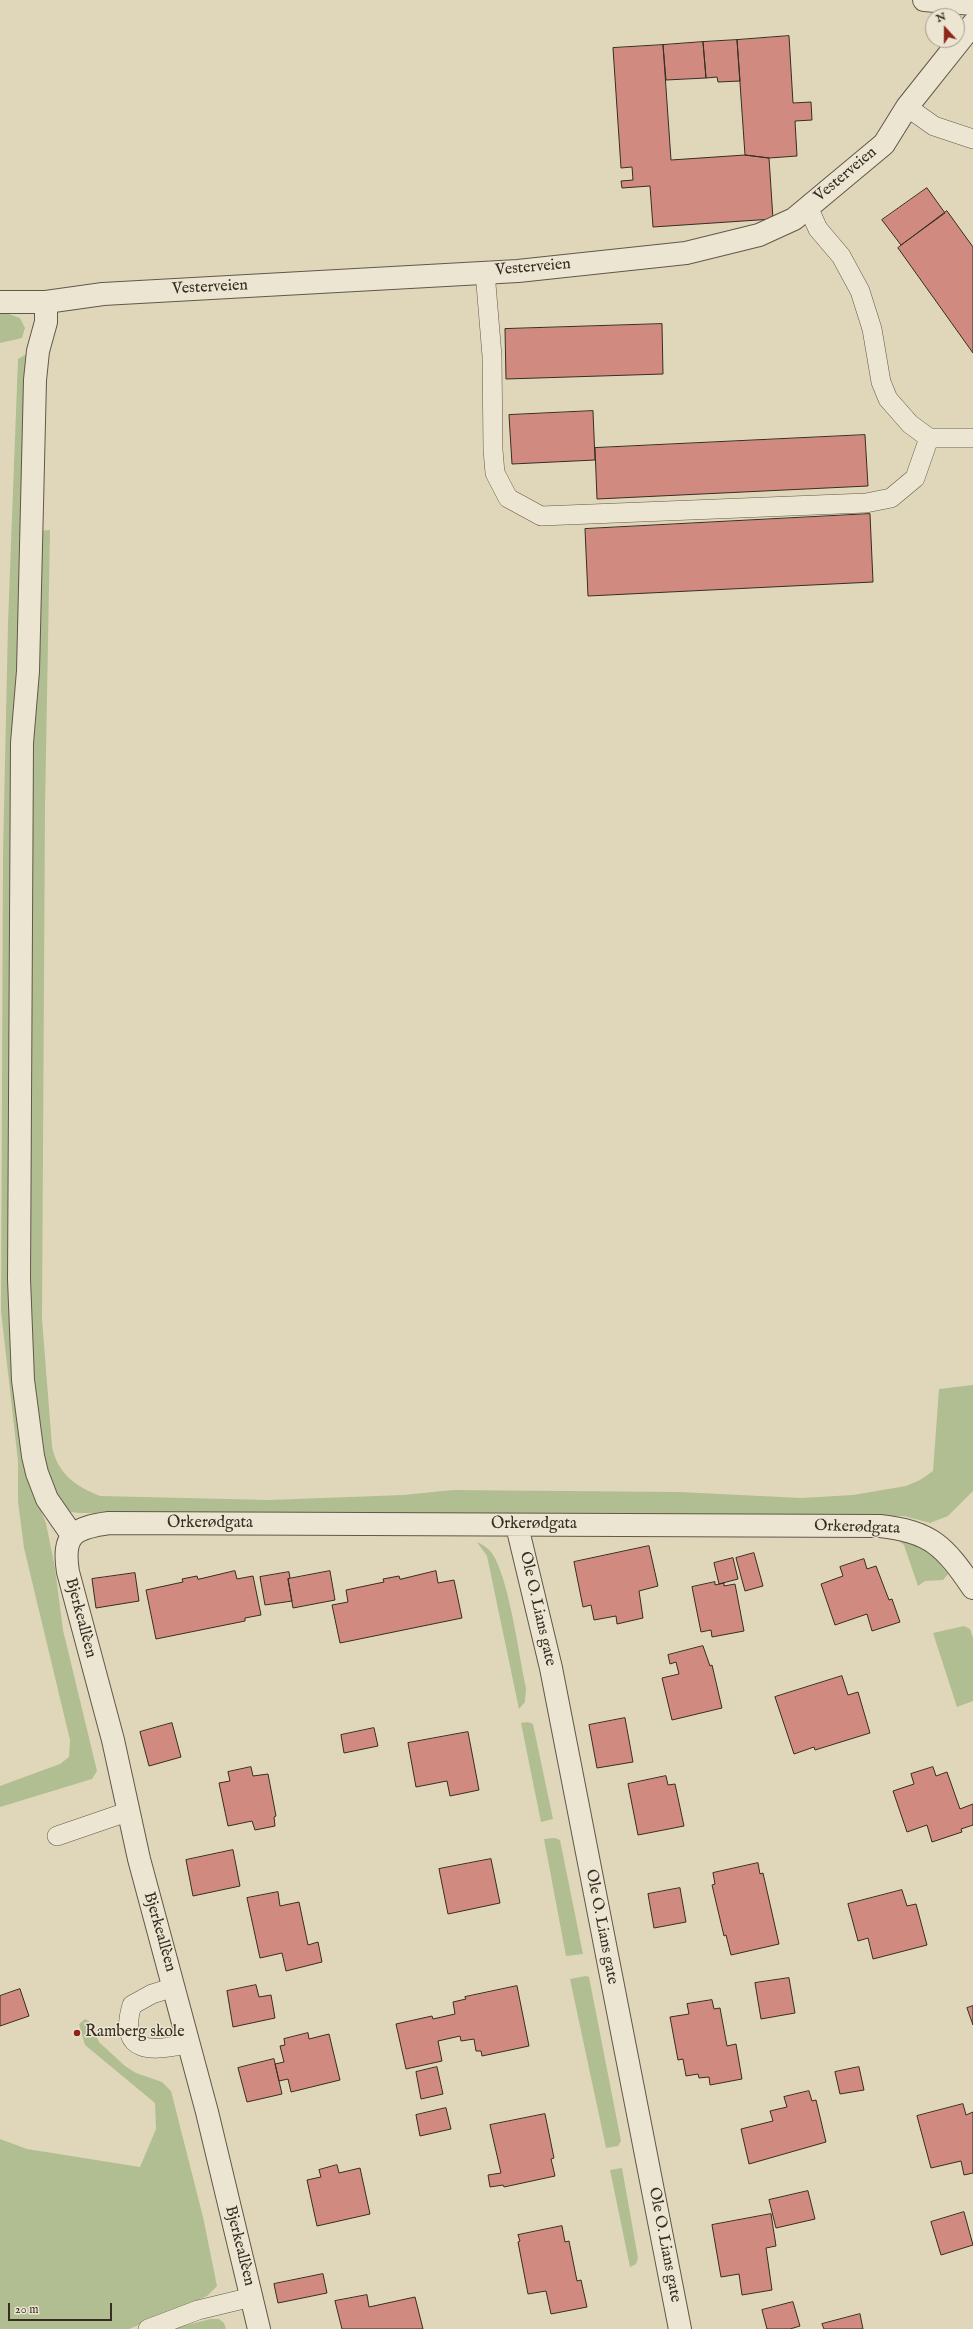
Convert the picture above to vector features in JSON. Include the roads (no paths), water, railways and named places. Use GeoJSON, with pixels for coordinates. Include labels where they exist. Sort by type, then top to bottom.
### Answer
{"type":"FeatureCollection","features":[{"type":"Feature","properties":{"kind":"street"},"geometry":{"type":"LineString","coordinates":[[924,0],[973,4]]}},
{"type":"Feature","properties":{"kind":"street","name":"Vesterveien"},"geometry":{"type":"LineString","coordinates":[[0,302],[46,302],[103,294],[518,271],[686,253],[759,235],[794,219],[884,144],[907,107],[973,24]]}},
{"type":"Feature","properties":{"kind":"street"},"geometry":{"type":"LineString","coordinates":[[46,302],[46,322],[38,351],[35,380],[28,671],[22,743],[19,1279],[23,1380],[33,1456],[47,1499],[72,1535]]}},
{"type":"Feature","properties":{"kind":"street","name":"Orkerødgata"},"geometry":{"type":"LineString","coordinates":[[72,1535],[86,1526],[109,1523],[517,1526],[676,1524],[880,1526],[905,1528],[916,1532],[937,1544],[952,1557],[973,1588]]}},
{"type":"Feature","properties":{"kind":"street","name":"Ole O. Lians gate"},"geometry":{"type":"LineString","coordinates":[[517,1526],[551,1668],[680,2329]]}},
{"type":"Feature","properties":{"kind":"street","name":"Bjerkeallèen"},"geometry":{"type":"LineString","coordinates":[[72,1535],[66,1548],[68,1572],[113,1740],[127,1812],[201,2089],[259,2329]]}},
{"type":"Feature","properties":{"kind":"lane"},"geometry":{"type":"LineString","coordinates":[[907,107],[934,126],[973,139]]}},
{"type":"Feature","properties":{"kind":"lane"},"geometry":{"type":"LineString","coordinates":[[808,207],[818,229],[841,256],[860,291],[872,329],[881,382],[888,399],[910,424],[929,438],[973,438]]}},
{"type":"Feature","properties":{"kind":"lane"},"geometry":{"type":"LineString","coordinates":[[485,272],[492,356],[493,450],[495,473],[508,498],[541,516],[866,503],[891,498],[915,478],[929,438]]}},
{"type":"Feature","properties":{"kind":"lane"},"geometry":{"type":"LineString","coordinates":[[57,1836],[127,1812]]}},
{"type":"Feature","properties":{"kind":"lane"},"geometry":{"type":"LineString","coordinates":[[174,1987],[152,1994],[132,2005],[127,2023],[134,2041],[146,2049],[166,2049],[188,2043]]}},
{"type":"Feature","properties":{"kind":"lane"},"geometry":{"type":"LineString","coordinates":[[148,2329],[198,2310],[252,2297]]}},
{"type":"Feature","properties":{"kind":"place","name":"Ramberg skole"},"geometry":{"type":"Point","coordinates":[77,2033]}}]}
